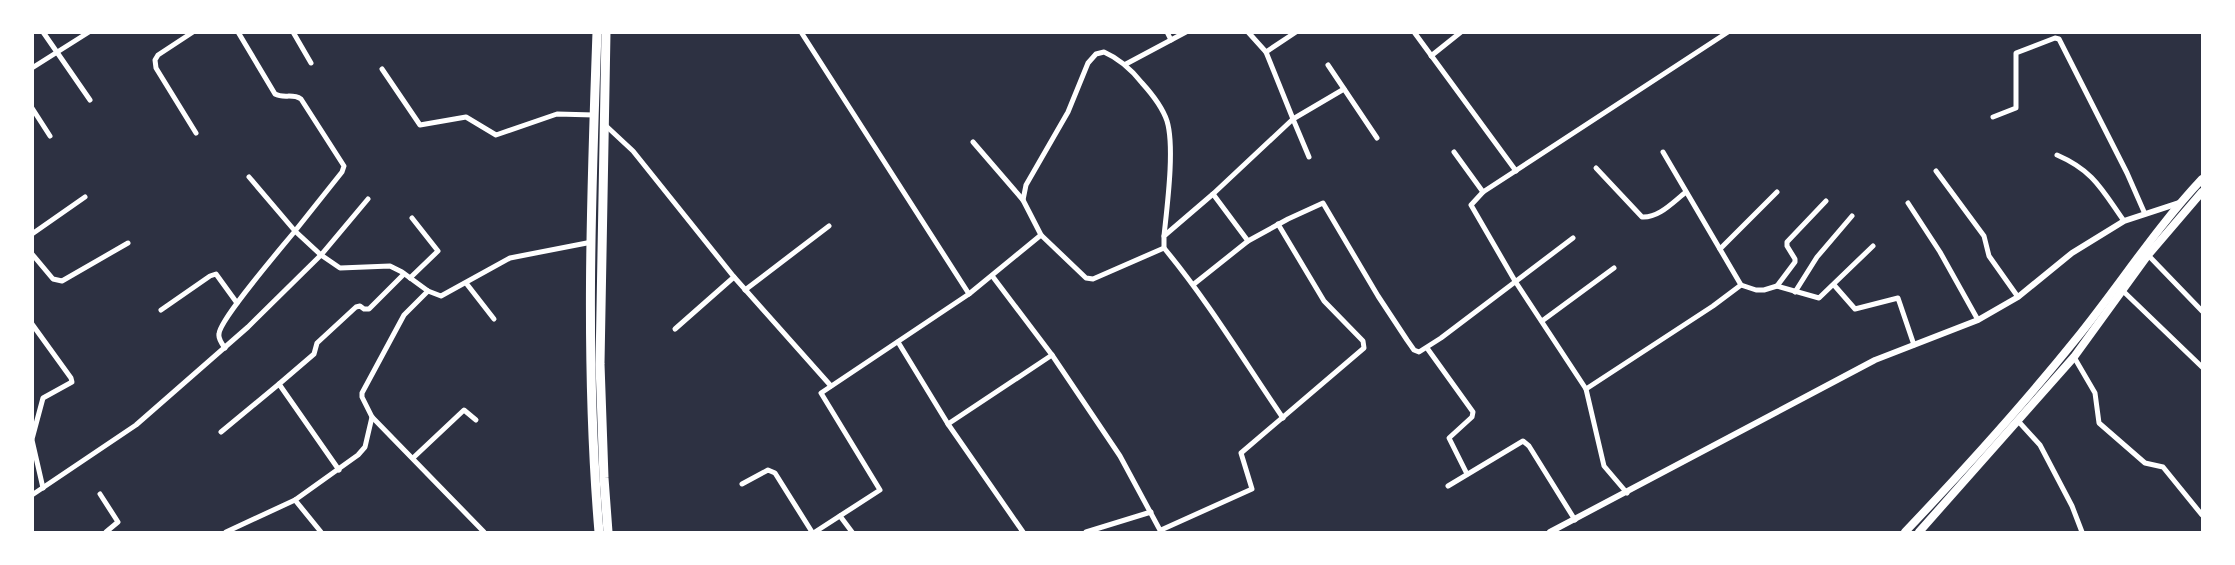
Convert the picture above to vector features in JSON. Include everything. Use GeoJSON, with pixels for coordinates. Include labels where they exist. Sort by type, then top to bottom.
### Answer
{"type":"FeatureCollection","features":[{"type":"Feature","properties":{"kind":"highway"},"geometry":{"type":"LineString","coordinates":[[597,32],[594,114],[591,367],[593,446],[599,532]]}},
{"type":"Feature","properties":{"kind":"highway"},"geometry":{"type":"LineString","coordinates":[[606,32],[600,364],[608,532]]}},
{"type":"Feature","properties":{"kind":"main road"},"geometry":{"type":"LineString","coordinates":[[1905,532],[2044,377],[2180,202],[2202,179]]}},
{"type":"Feature","properties":{"kind":"main road"},"geometry":{"type":"LineString","coordinates":[[1919,532],[2019,422],[2074,358],[2148,256],[2202,192]]}},
{"type":"Feature","properties":{"kind":"street"},"geometry":{"type":"LineString","coordinates":[[43,32],[90,100]]}},
{"type":"Feature","properties":{"kind":"street"},"geometry":{"type":"LineString","coordinates":[[32,68],[89,32]]}},
{"type":"Feature","properties":{"kind":"street"},"geometry":{"type":"LineString","coordinates":[[193,32],[158,55],[155,60],[156,68],[196,133]]}},
{"type":"Feature","properties":{"kind":"street"},"geometry":{"type":"LineString","coordinates":[[224,348],[218,333],[237,303],[342,172],[344,166],[301,99],[296,96],[280,97],[275,94],[238,32]]}},
{"type":"Feature","properties":{"kind":"street"},"geometry":{"type":"LineString","coordinates":[[293,32],[311,63]]}},
{"type":"Feature","properties":{"kind":"street"},"geometry":{"type":"LineString","coordinates":[[801,32],[969,294]]}},
{"type":"Feature","properties":{"kind":"street"},"geometry":{"type":"LineString","coordinates":[[1167,32],[1171,40]]}},
{"type":"Feature","properties":{"kind":"street"},"geometry":{"type":"LineString","coordinates":[[1126,64],[1186,32]]}},
{"type":"Feature","properties":{"kind":"street"},"geometry":{"type":"LineString","coordinates":[[1248,32],[1266,52],[1309,157]]}},
{"type":"Feature","properties":{"kind":"street"},"geometry":{"type":"LineString","coordinates":[[1266,52],[1296,32]]}},
{"type":"Feature","properties":{"kind":"street"},"geometry":{"type":"LineString","coordinates":[[1414,32],[1516,171]]}},
{"type":"Feature","properties":{"kind":"street"},"geometry":{"type":"LineString","coordinates":[[1432,56],[1461,32]]}},
{"type":"Feature","properties":{"kind":"street"},"geometry":{"type":"LineString","coordinates":[[1627,493],[1604,466],[1586,389],[1515,281],[1471,205],[1484,192],[1728,32]]}},
{"type":"Feature","properties":{"kind":"street"},"geometry":{"type":"LineString","coordinates":[[1993,116],[2016,108],[2016,53],[2058,38],[2062,42],[2127,173],[2145,214]]}},
{"type":"Feature","properties":{"kind":"street"},"geometry":{"type":"LineString","coordinates":[[1023,200],[1026,185],[1068,112],[1091,58],[1096,54],[1104,52],[1126,64],[1155,97],[1167,122],[1170,150],[1164,248],[1194,284],[1283,418]]}},
{"type":"Feature","properties":{"kind":"street"},"geometry":{"type":"LineString","coordinates":[[1328,65],[1377,138]]}},
{"type":"Feature","properties":{"kind":"street"},"geometry":{"type":"LineString","coordinates":[[382,69],[420,126],[466,117],[496,135],[557,114],[594,114],[633,151],[734,277],[831,386]]}},
{"type":"Feature","properties":{"kind":"street"},"geometry":{"type":"LineString","coordinates":[[1164,236],[1213,194],[1293,119],[1344,89]]}},
{"type":"Feature","properties":{"kind":"street"},"geometry":{"type":"LineString","coordinates":[[32,108],[50,136]]}},
{"type":"Feature","properties":{"kind":"street"},"geometry":{"type":"LineString","coordinates":[[973,142],[1023,200],[1041,235],[1086,278],[1093,279],[1164,248]]}},
{"type":"Feature","properties":{"kind":"street"},"geometry":{"type":"LineString","coordinates":[[1454,152],[1484,192]]}},
{"type":"Feature","properties":{"kind":"street"},"geometry":{"type":"LineString","coordinates":[[1663,152],[1741,285],[1756,290],[1777,286],[1819,298],[1872,246]]}},
{"type":"Feature","properties":{"kind":"street"},"geometry":{"type":"LineString","coordinates":[[2057,155],[2083,168],[2100,186],[2124,221]]}},
{"type":"Feature","properties":{"kind":"street"},"geometry":{"type":"LineString","coordinates":[[1596,168],[1642,217],[1649,218],[1661,212],[1686,192]]}},
{"type":"Feature","properties":{"kind":"street"},"geometry":{"type":"LineString","coordinates":[[1936,171],[1984,236],[1989,256],[2018,297]]}},
{"type":"Feature","properties":{"kind":"street"},"geometry":{"type":"LineString","coordinates":[[249,177],[295,230],[321,255],[340,268],[390,266],[428,291],[441,296],[510,258],[592,242]]}},
{"type":"Feature","properties":{"kind":"street"},"geometry":{"type":"LineString","coordinates":[[1720,249],[1777,192]]}},
{"type":"Feature","properties":{"kind":"street"},"geometry":{"type":"LineString","coordinates":[[1213,194],[1248,242]]}},
{"type":"Feature","properties":{"kind":"street"},"geometry":{"type":"LineString","coordinates":[[32,234],[85,196]]}},
{"type":"Feature","properties":{"kind":"street"},"geometry":{"type":"LineString","coordinates":[[32,495],[136,425],[248,328],[321,255],[368,199]]}},
{"type":"Feature","properties":{"kind":"street"},"geometry":{"type":"LineString","coordinates":[[1777,286],[1795,262],[1787,242],[1826,201]]}},
{"type":"Feature","properties":{"kind":"street"},"geometry":{"type":"LineString","coordinates":[[1550,532],[1627,493],[1875,360],[1978,320],[2018,297],[2072,253],[2124,221],[2180,202],[2193,203]]}},
{"type":"Feature","properties":{"kind":"street"},"geometry":{"type":"LineString","coordinates":[[1194,284],[1248,242],[1278,224],[1323,203],[1407,340],[1417,352],[1426,348],[1573,238]]}},
{"type":"Feature","properties":{"kind":"street"},"geometry":{"type":"LineString","coordinates":[[1908,203],[1940,252],[1978,320]]}},
{"type":"Feature","properties":{"kind":"street"},"geometry":{"type":"LineString","coordinates":[[1795,292],[1817,257],[1852,216]]}},
{"type":"Feature","properties":{"kind":"street"},"geometry":{"type":"LineString","coordinates":[[410,278],[438,251],[412,218]]}},
{"type":"Feature","properties":{"kind":"street"},"geometry":{"type":"LineString","coordinates":[[993,277],[1052,355],[1120,456],[1161,531],[1252,489],[1241,453],[1361,351],[1365,344],[1324,301],[1278,224]]}},
{"type":"Feature","properties":{"kind":"street"},"geometry":{"type":"LineString","coordinates":[[745,290],[829,226]]}},
{"type":"Feature","properties":{"kind":"street"},"geometry":{"type":"LineString","coordinates":[[742,484],[768,470],[774,473],[813,532],[880,490],[821,393],[993,277],[1041,235]]}},
{"type":"Feature","properties":{"kind":"street"},"geometry":{"type":"LineString","coordinates":[[32,254],[53,279],[62,281],[128,243]]}},
{"type":"Feature","properties":{"kind":"street"},"geometry":{"type":"LineString","coordinates":[[2148,256],[2202,311]]}},
{"type":"Feature","properties":{"kind":"street"},"geometry":{"type":"LineString","coordinates":[[1542,321],[1614,268]]}},
{"type":"Feature","properties":{"kind":"street"},"geometry":{"type":"LineString","coordinates":[[161,310],[210,276],[216,274],[237,303]]}},
{"type":"Feature","properties":{"kind":"street"},"geometry":{"type":"LineString","coordinates":[[221,432],[314,354],[317,343],[342,319],[358,306],[364,310],[369,309],[404,274]]}},
{"type":"Feature","properties":{"kind":"street"},"geometry":{"type":"LineString","coordinates":[[675,329],[734,277]]}},
{"type":"Feature","properties":{"kind":"street"},"geometry":{"type":"LineString","coordinates":[[466,283],[494,319]]}},
{"type":"Feature","properties":{"kind":"street"},"geometry":{"type":"LineString","coordinates":[[1586,389],[1713,306],[1741,285]]}},
{"type":"Feature","properties":{"kind":"street"},"geometry":{"type":"LineString","coordinates":[[1834,285],[1855,308],[1898,298],[1914,345]]}},
{"type":"Feature","properties":{"kind":"street"},"geometry":{"type":"LineString","coordinates":[[2122,290],[2202,367]]}},
{"type":"Feature","properties":{"kind":"street"},"geometry":{"type":"LineString","coordinates":[[428,291],[404,315],[362,393],[362,397],[372,417],[484,532]]}},
{"type":"Feature","properties":{"kind":"street"},"geometry":{"type":"LineString","coordinates":[[32,324],[72,382],[43,398],[32,440],[43,488]]}},
{"type":"Feature","properties":{"kind":"street"},"geometry":{"type":"LineString","coordinates":[[898,342],[948,424],[1023,532]]}},
{"type":"Feature","properties":{"kind":"street"},"geometry":{"type":"LineString","coordinates":[[1426,348],[1473,412],[1472,417],[1449,438],[1467,474]]}},
{"type":"Feature","properties":{"kind":"street"},"geometry":{"type":"LineString","coordinates":[[948,424],[1052,355]]}},
{"type":"Feature","properties":{"kind":"street"},"geometry":{"type":"LineString","coordinates":[[2074,358],[2095,393],[2099,423],[2145,463],[2163,467],[2202,515]]}},
{"type":"Feature","properties":{"kind":"street"},"geometry":{"type":"LineString","coordinates":[[279,384],[339,470]]}},
{"type":"Feature","properties":{"kind":"street"},"geometry":{"type":"LineString","coordinates":[[413,458],[464,410],[476,420]]}},
{"type":"Feature","properties":{"kind":"street"},"geometry":{"type":"LineString","coordinates":[[226,532],[295,500],[358,456],[365,447],[372,417]]}},
{"type":"Feature","properties":{"kind":"street"},"geometry":{"type":"LineString","coordinates":[[2019,422],[2040,445],[2072,506],[2082,532]]}},
{"type":"Feature","properties":{"kind":"street"},"geometry":{"type":"LineString","coordinates":[[1448,486],[1523,440],[1530,446],[1575,520]]}},
{"type":"Feature","properties":{"kind":"street"},"geometry":{"type":"LineString","coordinates":[[100,494],[118,522],[106,532]]}},
{"type":"Feature","properties":{"kind":"street"},"geometry":{"type":"LineString","coordinates":[[295,500],[321,532]]}},
{"type":"Feature","properties":{"kind":"street"},"geometry":{"type":"LineString","coordinates":[[1086,532],[1151,512]]}},
{"type":"Feature","properties":{"kind":"street"},"geometry":{"type":"LineString","coordinates":[[840,516],[852,532]]}}]}
